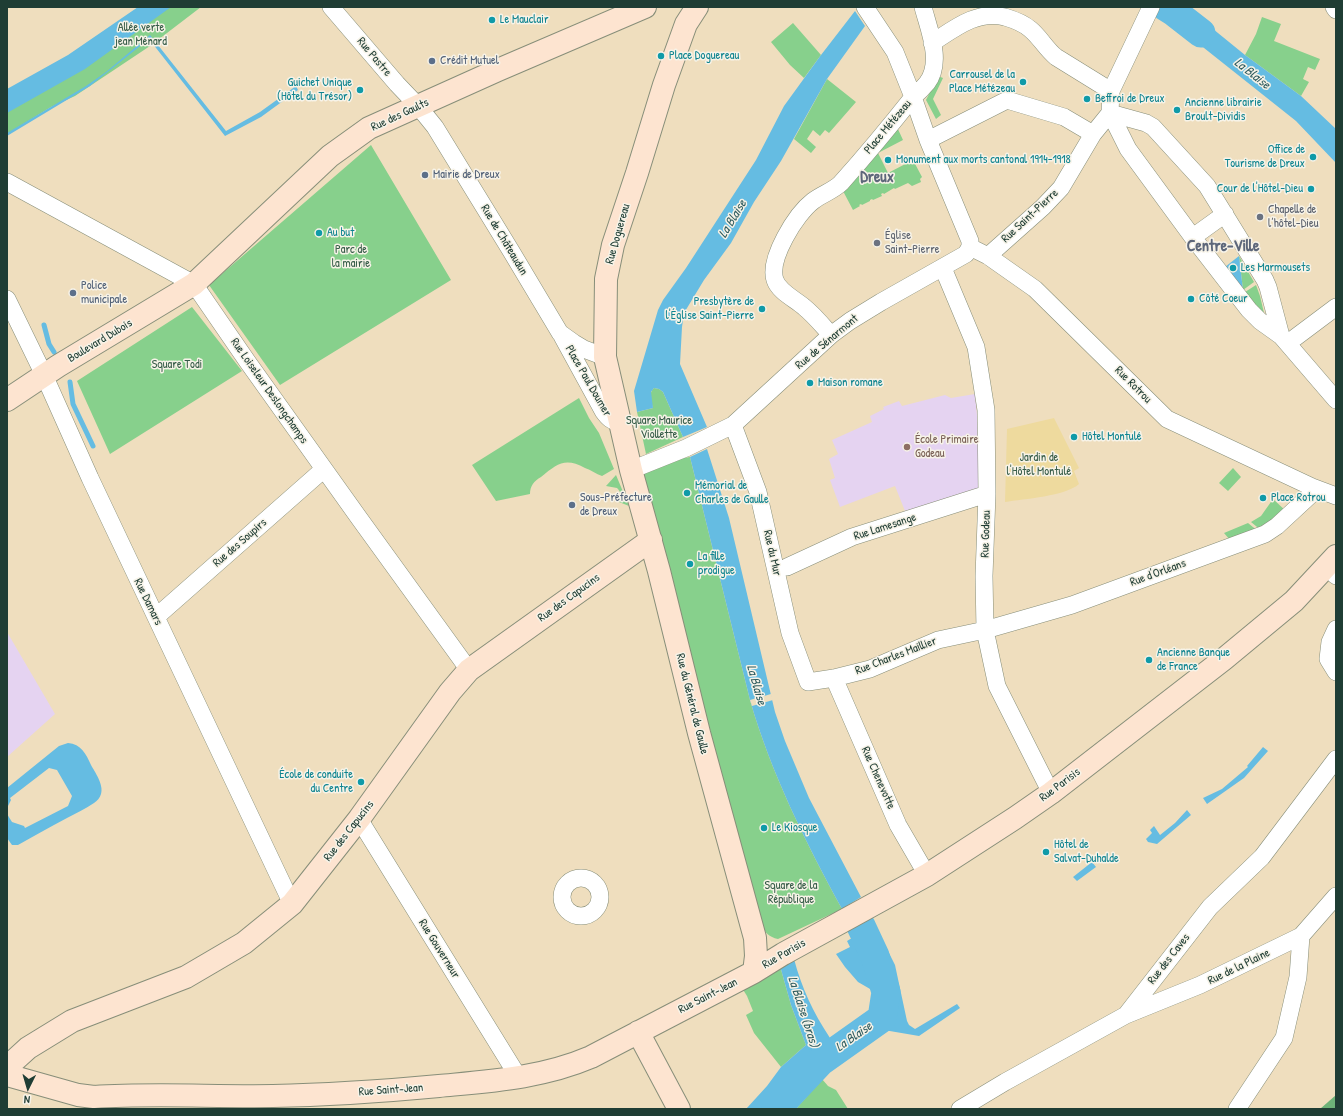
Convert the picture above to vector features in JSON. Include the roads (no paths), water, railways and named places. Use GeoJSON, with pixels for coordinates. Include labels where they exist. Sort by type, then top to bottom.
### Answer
{"type":"FeatureCollection","features":[{"type":"Feature","properties":{"kind":"street","name":"Rue Pastre"},"geometry":{"type":"LineString","coordinates":[[331,7],[397,84],[418,106]]}},
{"type":"Feature","properties":{"kind":"street","name":"Rue des Gaults"},"geometry":{"type":"LineString","coordinates":[[194,284],[330,156],[369,128],[645,7]]}},
{"type":"Feature","properties":{"kind":"street","name":"Rue Doguereau"},"geometry":{"type":"LineString","coordinates":[[631,470],[605,357],[606,279],[613,245],[664,85],[686,24],[697,7]]}},
{"type":"Feature","properties":{"kind":"street"},"geometry":{"type":"LineString","coordinates":[[865,7],[895,52],[913,97],[927,83],[932,74],[934,60],[932,43],[923,7]]}},
{"type":"Feature","properties":{"kind":"street"},"geometry":{"type":"LineString","coordinates":[[1151,8],[1111,90],[1110,113],[1128,149],[1249,310],[1260,321],[1285,339],[1336,400]]}},
{"type":"Feature","properties":{"kind":"street"},"geometry":{"type":"LineString","coordinates":[[932,43],[973,18],[991,15],[1002,16],[1032,30],[1048,50],[1056,57],[1111,90]]}},
{"type":"Feature","properties":{"kind":"street","name":"Place Métézeau"},"geometry":{"type":"LineString","coordinates":[[913,97],[928,140],[970,241],[970,247]]}},
{"type":"Feature","properties":{"kind":"street","name":"Place Métézeau"},"geometry":{"type":"LineString","coordinates":[[831,335],[804,307],[777,284],[774,270],[780,250],[788,231],[799,215],[812,202],[837,187],[913,97]]}},
{"type":"Feature","properties":{"kind":"street"},"geometry":{"type":"LineString","coordinates":[[928,140],[1006,100],[1064,117],[1093,134]]}},
{"type":"Feature","properties":{"kind":"street","name":"Rue de Châteaudun"},"geometry":{"type":"LineString","coordinates":[[418,106],[435,127],[560,333],[584,349],[605,357]]}},
{"type":"Feature","properties":{"kind":"street"},"geometry":{"type":"LineString","coordinates":[[1110,113],[1146,123],[1153,127],[1207,186],[1268,287],[1285,339]]}},
{"type":"Feature","properties":{"kind":"street","name":"Rue Saint-Pierre"},"geometry":{"type":"LineString","coordinates":[[988,256],[1043,208],[1061,188],[1093,134],[1110,113]]}},
{"type":"Feature","properties":{"kind":"street","name":"Rue Loiseleur Deslongchamps"},"geometry":{"type":"LineString","coordinates":[[7,182],[194,284],[324,469],[470,670]]}},
{"type":"Feature","properties":{"kind":"street"},"geometry":{"type":"LineString","coordinates":[[1193,237],[1225,214]]}},
{"type":"Feature","properties":{"kind":"street","name":"Rue de Sénarmont"},"geometry":{"type":"LineString","coordinates":[[631,470],[686,448],[733,425],[831,335],[866,311],[966,254],[970,247]]}},
{"type":"Feature","properties":{"kind":"street","name":"Rue Rotrou"},"geometry":{"type":"LineString","coordinates":[[970,247],[988,256],[1035,289],[1167,419],[1317,490],[1336,496]]}},
{"type":"Feature","properties":{"kind":"street","name":"Rue Godeau"},"geometry":{"type":"LineString","coordinates":[[943,268],[976,347],[986,410],[987,494],[984,630],[997,686],[1051,793]]}},
{"type":"Feature","properties":{"kind":"street","name":"Boulevard Dubois"},"geometry":{"type":"LineString","coordinates":[[7,400],[44,375],[194,284]]}},
{"type":"Feature","properties":{"kind":"street","name":"Rue Damars"},"geometry":{"type":"LineString","coordinates":[[7,299],[292,904]]}},
{"type":"Feature","properties":{"kind":"street"},"geometry":{"type":"LineString","coordinates":[[1285,339],[1336,307]]}},
{"type":"Feature","properties":{"kind":"street","name":"Place Paul Doumer"},"geometry":{"type":"LineString","coordinates":[[560,333],[603,411],[613,422],[620,423]]}},
{"type":"Feature","properties":{"kind":"street","name":"Rue du Mur"},"geometry":{"type":"LineString","coordinates":[[733,425],[758,492],[790,633],[808,682]]}},
{"type":"Feature","properties":{"kind":"street","name":"Rue des Soupirs"},"geometry":{"type":"LineString","coordinates":[[156,617],[324,469]]}},
{"type":"Feature","properties":{"kind":"street","name":"Rue du Général de Gaulle"},"geometry":{"type":"LineString","coordinates":[[631,470],[651,540],[701,741],[755,938],[756,956],[754,972]]}},
{"type":"Feature","properties":{"kind":"street","name":"Rue d'Orléans"},"geometry":{"type":"LineString","coordinates":[[984,630],[1072,605],[1265,534],[1277,526],[1317,490]]}},
{"type":"Feature","properties":{"kind":"street","name":"Rue Lamesange"},"geometry":{"type":"LineString","coordinates":[[787,567],[852,538],[987,494]]}},
{"type":"Feature","properties":{"kind":"street","name":"Rue des Capucins"},"geometry":{"type":"LineString","coordinates":[[7,1067],[28,1048],[72,1021],[192,973],[244,943],[292,904],[359,819],[450,692],[470,670],[651,540]]}},
{"type":"Feature","properties":{"kind":"street","name":"Rue Parisis"},"geometry":{"type":"LineString","coordinates":[[754,972],[783,954],[927,875],[1051,793],[1224,659],[1333,566]]}},
{"type":"Feature","properties":{"kind":"street","name":"Rue Charles Maillier"},"geometry":{"type":"LineString","coordinates":[[808,682],[834,678],[870,669],[938,640],[984,630]]}},
{"type":"Feature","properties":{"kind":"street"},"geometry":{"type":"LineString","coordinates":[[1336,630],[1330,642],[1328,659],[1336,672]]}},
{"type":"Feature","properties":{"kind":"street","name":"Rue Chenevotte"},"geometry":{"type":"LineString","coordinates":[[834,678],[898,825],[927,875]]}},
{"type":"Feature","properties":{"kind":"street","name":"Rue des Caves"},"geometry":{"type":"LineString","coordinates":[[960,1109],[1126,1014],[1210,907],[1262,857],[1336,758]]}},
{"type":"Feature","properties":{"kind":"street","name":"Rue Gouverneur"},"geometry":{"type":"LineString","coordinates":[[359,819],[519,1078]]}},
{"type":"Feature","properties":{"kind":"street","name":"Rue de la Plaine"},"geometry":{"type":"LineString","coordinates":[[1126,1014],[1200,986],[1301,936],[1336,896]]}},
{"type":"Feature","properties":{"kind":"street"},"geometry":{"type":"LineString","coordinates":[[1237,1109],[1284,1038],[1298,977],[1301,936]]}},
{"type":"Feature","properties":{"kind":"street"},"geometry":{"type":"LineString","coordinates":[[755,938],[768,949],[783,954]]}},
{"type":"Feature","properties":{"kind":"street","name":"Rue Saint-Jean"},"geometry":{"type":"LineString","coordinates":[[7,1075],[78,1095],[94,1097],[201,1095],[272,1096],[366,1092],[519,1078],[541,1074],[576,1064],[754,972]]}},
{"type":"Feature","properties":{"kind":"street"},"geometry":{"type":"LineString","coordinates":[[638,1032],[679,1109]]}},
{"type":"Feature","properties":{"kind":"water"},"geometry":{"type":"Polygon","coordinates":[[[138,7],[171,7],[85,69],[7,113],[7,89],[68,55],[138,7]]]}},
{"type":"Feature","properties":{"kind":"water"},"geometry":{"type":"Polygon","coordinates":[[[1170,7],[1186,7],[1245,55],[1301,96],[1336,129],[1336,163],[1296,121],[1165,17],[1170,7]]]}},
{"type":"Feature","properties":{"kind":"water"},"geometry":{"type":"Polygon","coordinates":[[[855,11],[865,26],[827,79],[781,161],[754,202],[731,243],[704,280],[684,313],[680,364],[707,427],[683,437],[663,392],[659,389],[654,388],[651,392],[653,408],[637,412],[634,391],[658,310],[663,300],[686,268],[756,160],[784,106],[855,11]]]}},
{"type":"Feature","properties":{"kind":"water"},"geometry":{"type":"Polygon","coordinates":[[[150,35],[226,131],[260,112],[296,86],[298,90],[261,117],[225,136],[149,39],[90,86],[7,136],[7,133],[86,86],[106,72],[150,35]]]}},
{"type":"Feature","properties":{"kind":"water"},"geometry":{"type":"Polygon","coordinates":[[[1239,256],[1243,290],[1225,267],[1239,256]]]}},
{"type":"Feature","properties":{"kind":"water"},"geometry":{"type":"Polygon","coordinates":[[[707,449],[729,518],[775,712],[785,741],[809,798],[861,897],[842,909],[790,806],[768,754],[750,700],[690,457],[707,449]]]}},
{"type":"Feature","properties":{"kind":"water"},"geometry":{"type":"Polygon","coordinates":[[[68,743],[76,745],[87,757],[100,783],[102,790],[100,797],[84,809],[18,845],[12,845],[7,838],[7,814],[12,822],[24,826],[25,828],[68,806],[72,796],[57,770],[49,768],[10,798],[11,800],[7,808],[7,788],[59,746],[68,743]]]}},
{"type":"Feature","properties":{"kind":"water"},"geometry":{"type":"Polygon","coordinates":[[[1263,747],[1268,751],[1244,778],[1207,804],[1203,798],[1222,789],[1248,767],[1247,766],[1263,747]]]}},
{"type":"Feature","properties":{"kind":"water"},"geometry":{"type":"Polygon","coordinates":[[[1187,810],[1191,815],[1157,844],[1148,842],[1146,839],[1152,833],[1150,830],[1154,826],[1160,835],[1175,823],[1187,810]]]}},
{"type":"Feature","properties":{"kind":"water"},"geometry":{"type":"Polygon","coordinates":[[[1092,862],[1096,867],[1077,881],[1073,877],[1092,862]]]}},
{"type":"Feature","properties":{"kind":"water"},"geometry":{"type":"Polygon","coordinates":[[[873,921],[895,965],[909,1025],[915,1029],[957,1004],[960,1008],[919,1036],[878,1029],[874,1032],[864,1017],[877,1006],[877,993],[858,982],[836,954],[850,947],[847,941],[852,938],[852,931],[873,921]]]}},
{"type":"Feature","properties":{"kind":"water","name":"La Blaise (bras)"},"geometry":{"type":"Polygon","coordinates":[[[794,959],[809,1000],[818,1019],[830,1038],[826,1042],[828,1043],[834,1064],[796,1109],[746,1109],[767,1086],[781,1067],[806,1045],[791,1005],[780,966],[794,959]]]}},
{"type":"Feature","properties":{"kind":"waterway","name":"La Blaise"},"geometry":{"type":"LineString","coordinates":[[1166,7],[1201,33]]}},
{"type":"Feature","properties":{"kind":"waterway"},"geometry":{"type":"LineString","coordinates":[[44,325],[49,344],[54,352]]}},
{"type":"Feature","properties":{"kind":"waterway"},"geometry":{"type":"LineString","coordinates":[[70,382],[73,404],[93,446]]}},
{"type":"Feature","properties":{"kind":"waterway","name":"La Blaise"},"geometry":{"type":"LineString","coordinates":[[776,1109],[820,1062],[882,1018],[886,992],[875,956],[861,926]]}},
{"type":"Feature","properties":{"kind":"place","name":"Le Mauclair"},"geometry":{"type":"Point","coordinates":[492,20]}},
{"type":"Feature","properties":{"kind":"place","name":"Place Doguereau"},"geometry":{"type":"Point","coordinates":[661,56]}},
{"type":"Feature","properties":{"kind":"place","name":"Crédit Mutuel"},"geometry":{"type":"Point","coordinates":[432,61]}},
{"type":"Feature","properties":{"kind":"place","name":"Carrousel de la Place Métézeau"},"geometry":{"type":"Point","coordinates":[1023,82]}},
{"type":"Feature","properties":{"kind":"place","name":"Guichet Unique (Hôtel du Trésor)"},"geometry":{"type":"Point","coordinates":[360,90]}},
{"type":"Feature","properties":{"kind":"place","name":"Beffroi de Dreux"},"geometry":{"type":"Point","coordinates":[1087,99]}},
{"type":"Feature","properties":{"kind":"place","name":"Ancienne librairie Broult-Dividis"},"geometry":{"type":"Point","coordinates":[1177,110]}},
{"type":"Feature","properties":{"kind":"place","name":"Office de Tourisme de Dreux"},"geometry":{"type":"Point","coordinates":[1313,157]}},
{"type":"Feature","properties":{"kind":"place","name":"Monument aux morts cantonal 1914-1918"},"geometry":{"type":"Point","coordinates":[888,160]}},
{"type":"Feature","properties":{"kind":"place","name":"Mairie de Dreux"},"geometry":{"type":"Point","coordinates":[425,175]}},
{"type":"Feature","properties":{"kind":"place","name":"Cour de l'Hôtel-Dieu"},"geometry":{"type":"Point","coordinates":[1311,189]}},
{"type":"Feature","properties":{"kind":"place","name":"Chapelle de l’hôtel-Dieu"},"geometry":{"type":"Point","coordinates":[1260,217]}},
{"type":"Feature","properties":{"kind":"place","name":"Au but"},"geometry":{"type":"Point","coordinates":[319,233]}},
{"type":"Feature","properties":{"kind":"place","name":"Église Saint-Pierre"},"geometry":{"type":"Point","coordinates":[877,243]}},
{"type":"Feature","properties":{"kind":"place","name":"Les Marmousets"},"geometry":{"type":"Point","coordinates":[1233,268]}},
{"type":"Feature","properties":{"kind":"place","name":"Police municipale"},"geometry":{"type":"Point","coordinates":[73,293]}},
{"type":"Feature","properties":{"kind":"place","name":"Côté Coeur"},"geometry":{"type":"Point","coordinates":[1191,299]}},
{"type":"Feature","properties":{"kind":"place","name":"Presbytère de l'Église Saint-Pierre"},"geometry":{"type":"Point","coordinates":[762,309]}},
{"type":"Feature","properties":{"kind":"place","name":"Maison romane"},"geometry":{"type":"Point","coordinates":[810,383]}},
{"type":"Feature","properties":{"kind":"place","name":"Hôtel Montulé"},"geometry":{"type":"Point","coordinates":[1074,437]}},
{"type":"Feature","properties":{"kind":"place","name":"École Primaire Godeau"},"geometry":{"type":"Point","coordinates":[907,447]}},
{"type":"Feature","properties":{"kind":"place","name":"Mémorial de Charles de Gaulle"},"geometry":{"type":"Point","coordinates":[687,493]}},
{"type":"Feature","properties":{"kind":"place","name":"Place Rotrou"},"geometry":{"type":"Point","coordinates":[1263,498]}},
{"type":"Feature","properties":{"kind":"place","name":"Sous-Préfecture de Dreux"},"geometry":{"type":"Point","coordinates":[572,505]}},
{"type":"Feature","properties":{"kind":"place","name":"La fille prodigue"},"geometry":{"type":"Point","coordinates":[690,564]}},
{"type":"Feature","properties":{"kind":"place","name":"Ancienne Banque de France"},"geometry":{"type":"Point","coordinates":[1149,660]}},
{"type":"Feature","properties":{"kind":"place","name":"École de conduite du Centre"},"geometry":{"type":"Point","coordinates":[361,782]}},
{"type":"Feature","properties":{"kind":"place","name":"Le Kiosque"},"geometry":{"type":"Point","coordinates":[764,828]}},
{"type":"Feature","properties":{"kind":"place","name":"Hôtel de Salvat-Duhalde"},"geometry":{"type":"Point","coordinates":[1046,852]}},
{"type":"Feature","properties":{"kind":"district","name":"Dreux"},"geometry":{"type":"Point","coordinates":[877,178]}},
{"type":"Feature","properties":{"kind":"district","name":"Centre-Ville"},"geometry":{"type":"Point","coordinates":[1223,247]}},
{"type":"Feature","properties":{"kind":"park label","name":"Allée verte jean Ménard"},"geometry":{"type":"Point","coordinates":[141,35]}},
{"type":"Feature","properties":{"kind":"park label","name":"Parc de la mairie"},"geometry":{"type":"Point","coordinates":[351,257]}},
{"type":"Feature","properties":{"kind":"park label","name":"Square Todi"},"geometry":{"type":"Point","coordinates":[177,365]}},
{"type":"Feature","properties":{"kind":"park label","name":"Square Maurice Viollette"},"geometry":{"type":"Point","coordinates":[659,428]}},
{"type":"Feature","properties":{"kind":"park label","name":"Jardin de l'Hôtel Montulé"},"geometry":{"type":"Point","coordinates":[1039,465]}},
{"type":"Feature","properties":{"kind":"park label","name":"Square de la République"},"geometry":{"type":"Point","coordinates":[791,893]}}]}
